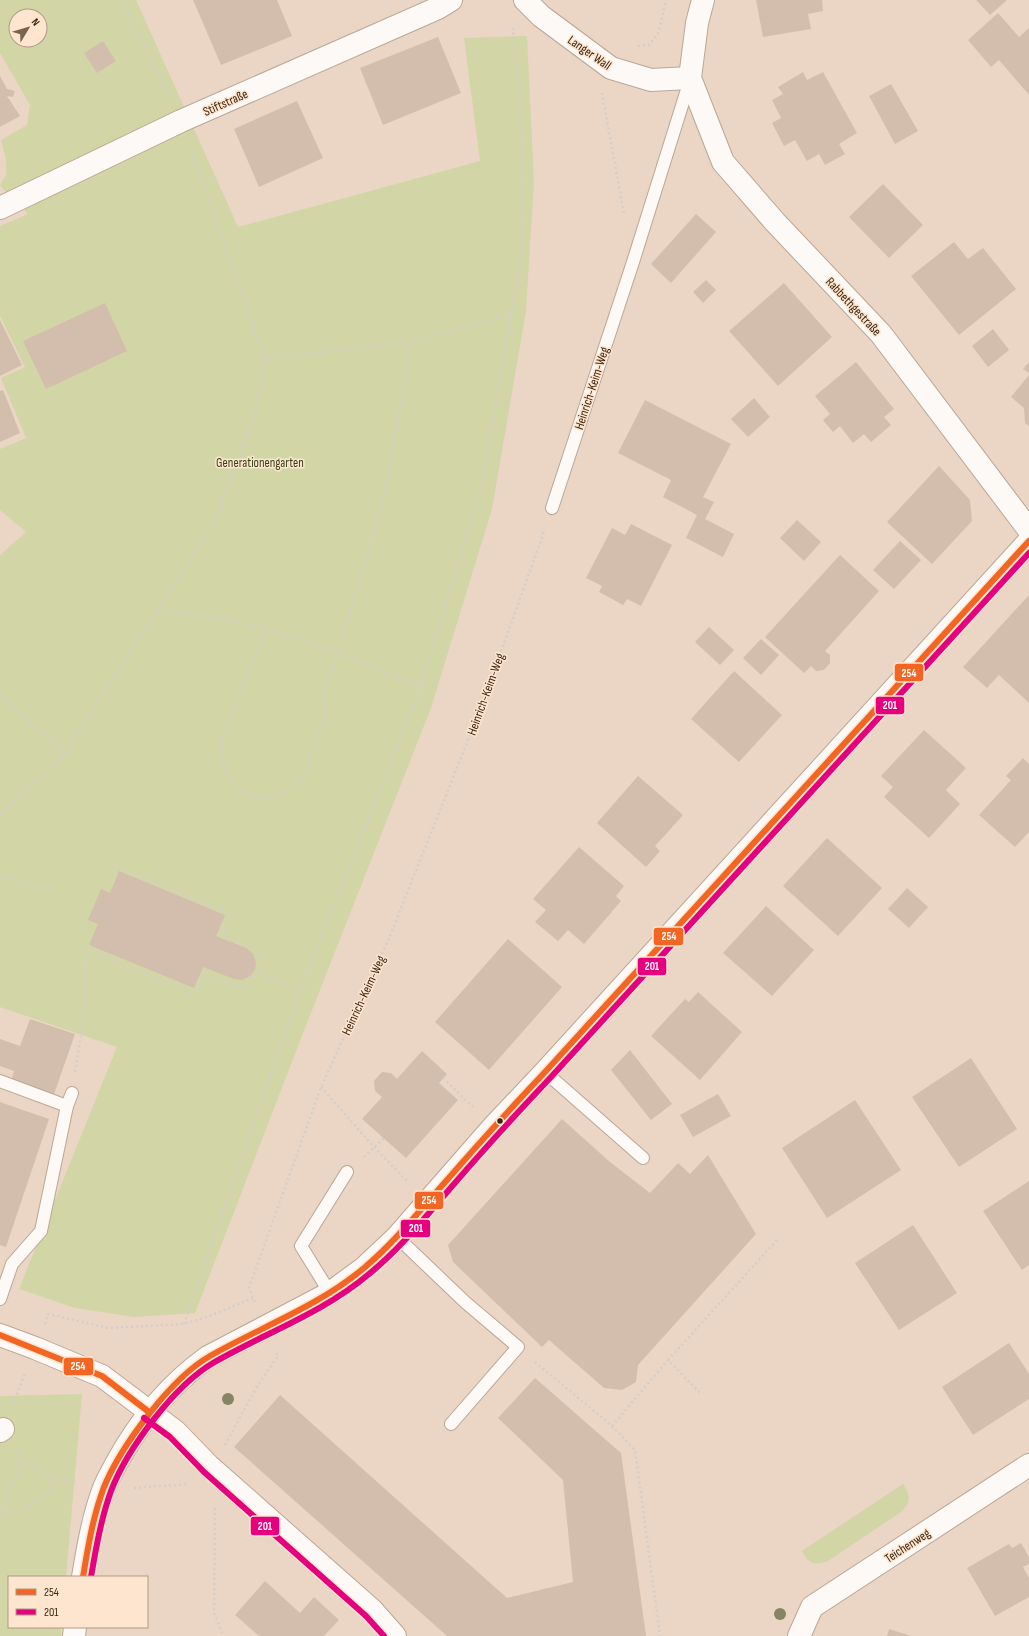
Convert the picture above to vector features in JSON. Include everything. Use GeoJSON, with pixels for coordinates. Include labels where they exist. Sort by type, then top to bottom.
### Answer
{"type":"FeatureCollection","features":[{"type":"Feature","properties":{"kind":"street","name":"Stiftstraße"},"geometry":{"type":"LineString","coordinates":[[0,208],[181,121],[438,8],[451,0]]}},
{"type":"Feature","properties":{"kind":"street","name":"Langer Wall"},"geometry":{"type":"LineString","coordinates":[[525,0],[541,16],[611,68],[651,80],[690,78]]}},
{"type":"Feature","properties":{"kind":"street"},"geometry":{"type":"LineString","coordinates":[[690,78],[697,23],[703,0]]}},
{"type":"Feature","properties":{"kind":"street","name":"Rabbethgestraße"},"geometry":{"type":"LineString","coordinates":[[690,78],[723,162],[775,222],[880,334],[1029,530]]}},
{"type":"Feature","properties":{"kind":"street"},"geometry":{"type":"LineString","coordinates":[[83,1576],[91,1531],[104,1487],[129,1441],[149,1412],[192,1369],[208,1357],[266,1328],[330,1293],[364,1268],[397,1237],[494,1126],[1029,541]]}},
{"type":"Feature","properties":{"kind":"street"},"geometry":{"type":"LineString","coordinates":[[0,1335],[102,1376],[175,1431],[213,1468],[372,1610],[395,1636]]}},
{"type":"Feature","properties":{"kind":"street","name":"Teichenweg"},"geometry":{"type":"LineString","coordinates":[[799,1636],[812,1607],[1029,1465]]}},
{"type":"Feature","properties":{"kind":"lane","name":"Heinrich-Keim-Weg"},"geometry":{"type":"LineString","coordinates":[[552,508],[633,262],[690,78]]}},
{"type":"Feature","properties":{"kind":"lane"},"geometry":{"type":"LineString","coordinates":[[545,1072],[643,1158]]}},
{"type":"Feature","properties":{"kind":"lane"},"geometry":{"type":"LineString","coordinates":[[0,1081],[67,1106]]}},
{"type":"Feature","properties":{"kind":"lane"},"geometry":{"type":"LineString","coordinates":[[0,1299],[12,1264],[41,1231],[67,1106],[72,1093]]}},
{"type":"Feature","properties":{"kind":"lane"},"geometry":{"type":"LineString","coordinates":[[330,1293],[301,1246],[348,1172]]}},
{"type":"Feature","properties":{"kind":"lane"},"geometry":{"type":"LineString","coordinates":[[397,1237],[466,1302],[518,1347],[451,1424]]}},
{"type":"Feature","properties":{"kind":"path"},"geometry":{"type":"LineString","coordinates":[[0,815],[65,753],[212,526],[253,423],[265,358],[181,121],[122,0]]}},
{"type":"Feature","properties":{"kind":"path"},"geometry":{"type":"LineString","coordinates":[[624,216],[601,88],[611,68],[626,48],[649,45],[658,34],[666,0]]}},
{"type":"Feature","properties":{"kind":"path"},"geometry":{"type":"LineString","coordinates":[[2,1430],[21,1461],[55,1477],[104,1487],[138,1488],[178,1484],[196,1485],[213,1468],[256,1388],[278,1356],[253,1298],[207,1318],[184,1324],[300,990],[421,687],[482,482],[522,251],[522,134],[513,22]]}},
{"type":"Feature","properties":{"kind":"path"},"geometry":{"type":"LineString","coordinates":[[265,358],[411,342],[512,314]]}},
{"type":"Feature","properties":{"kind":"path"},"geometry":{"type":"LineString","coordinates":[[266,629],[224,728],[219,744],[225,770],[237,788],[248,795],[260,798],[277,796],[291,790],[309,770],[308,758],[326,715],[324,693],[338,653],[385,495],[411,342]]}},
{"type":"Feature","properties":{"kind":"path","name":"Heinrich-Keim-Weg"},"geometry":{"type":"LineString","coordinates":[[253,1298],[249,1288],[321,1087],[390,936],[480,710],[552,508]]}},
{"type":"Feature","properties":{"kind":"path"},"geometry":{"type":"LineString","coordinates":[[158,610],[219,618],[266,629],[338,653],[421,687]]}},
{"type":"Feature","properties":{"kind":"path"},"geometry":{"type":"LineString","coordinates":[[0,694],[65,753]]}},
{"type":"Feature","properties":{"kind":"path"},"geometry":{"type":"LineString","coordinates":[[72,1093],[85,1011],[86,950],[196,995],[205,974],[242,988],[258,973],[260,952],[222,935],[231,913],[120,868]]}},
{"type":"Feature","properties":{"kind":"path"},"geometry":{"type":"LineString","coordinates":[[0,875],[56,891]]}},
{"type":"Feature","properties":{"kind":"path"},"geometry":{"type":"LineString","coordinates":[[258,973],[300,990]]}},
{"type":"Feature","properties":{"kind":"path"},"geometry":{"type":"LineString","coordinates":[[443,1078],[494,1126]]}},
{"type":"Feature","properties":{"kind":"path"},"geometry":{"type":"LineString","coordinates":[[321,1087],[374,1147],[428,1202]]}},
{"type":"Feature","properties":{"kind":"path"},"geometry":{"type":"LineString","coordinates":[[348,1172],[384,1138]]}},
{"type":"Feature","properties":{"kind":"path"},"geometry":{"type":"LineString","coordinates":[[612,1426],[668,1360],[778,1239]]}},
{"type":"Feature","properties":{"kind":"path"},"geometry":{"type":"LineString","coordinates":[[518,1347],[612,1426],[635,1450],[660,1636]]}},
{"type":"Feature","properties":{"kind":"path"},"geometry":{"type":"LineString","coordinates":[[668,1360],[701,1394]]}},
{"type":"Feature","properties":{"kind":"path"},"geometry":{"type":"LineString","coordinates":[[0,1516],[21,1461]]}},
{"type":"Feature","properties":{"kind":"path"},"geometry":{"type":"LineString","coordinates":[[213,1468],[214,1612],[223,1636]]}},
{"type":"Feature","properties":{"kind":"path"},"geometry":{"type":"LineString","coordinates":[[2,1512],[17,1514],[43,1498],[55,1477]]}},
{"type":"Feature","properties":{"kind":"green space","name":"Generationengarten"},"geometry":{"type":"Polygon","coordinates":[[[0,0],[136,0],[238,227],[480,161],[464,38],[527,36],[534,182],[526,311],[492,509],[431,708],[195,1313],[134,1317],[75,1308],[19,1289],[117,1047],[0,1007],[0,555],[26,532],[0,510],[0,449],[26,438],[1,378],[25,367],[0,316],[0,226],[28,214],[0,186],[6,174],[6,159],[1,140],[27,125],[30,105],[0,53],[0,0]]]}},
{"type":"Feature","properties":{"kind":"green space"},"geometry":{"type":"Polygon","coordinates":[[[82,1394],[66,1576],[8,1576],[8,1628],[61,1628],[61,1636],[0,1636],[0,1396],[82,1394]]]}},
{"type":"Feature","properties":{"kind":"green space"},"geometry":{"type":"Polygon","coordinates":[[[903,1484],[909,1498],[907,1505],[901,1512],[828,1561],[813,1563],[807,1559],[802,1551],[903,1484]]]}},
{"type":"Feature","properties":{"kind":"building"},"geometry":{"type":"Polygon","coordinates":[[[193,0],[277,0],[292,36],[221,65],[193,0]]]}},
{"type":"Feature","properties":{"kind":"building"},"geometry":{"type":"Polygon","coordinates":[[[756,0],[822,0],[823,11],[808,14],[811,29],[763,37],[756,0]]]}},
{"type":"Feature","properties":{"kind":"building"},"geometry":{"type":"Polygon","coordinates":[[[976,0],[1007,0],[990,15],[976,0]]]}},
{"type":"Feature","properties":{"kind":"building"},"geometry":{"type":"Polygon","coordinates":[[[998,13],[1019,37],[1029,28],[1029,95],[999,60],[991,67],[968,40],[998,13]]]}},
{"type":"Feature","properties":{"kind":"building"},"geometry":{"type":"Polygon","coordinates":[[[438,37],[461,93],[383,125],[360,68],[438,37]]]}},
{"type":"Feature","properties":{"kind":"building"},"geometry":{"type":"Polygon","coordinates":[[[103,41],[116,61],[97,73],[84,53],[103,41]]]}},
{"type":"Feature","properties":{"kind":"building"},"geometry":{"type":"Polygon","coordinates":[[[803,72],[807,80],[823,72],[857,133],[839,144],[845,154],[825,165],[819,154],[807,161],[795,140],[784,146],[772,123],[781,118],[772,100],[783,94],[778,87],[803,72]]]}},
{"type":"Feature","properties":{"kind":"building"},"geometry":{"type":"Polygon","coordinates":[[[0,76],[7,89],[15,91],[13,97],[7,96],[20,116],[0,127],[0,76]]]}},
{"type":"Feature","properties":{"kind":"building"},"geometry":{"type":"Polygon","coordinates":[[[891,84],[918,131],[895,144],[869,96],[891,84]]]}},
{"type":"Feature","properties":{"kind":"building"},"geometry":{"type":"Polygon","coordinates":[[[297,101],[323,158],[259,187],[234,129],[297,101]]]}},
{"type":"Feature","properties":{"kind":"building"},"geometry":{"type":"Polygon","coordinates":[[[883,184],[923,225],[889,258],[849,217],[883,184]]]}},
{"type":"Feature","properties":{"kind":"building"},"geometry":{"type":"Polygon","coordinates":[[[696,214],[716,232],[671,283],[651,264],[696,214]]]}},
{"type":"Feature","properties":{"kind":"building"},"geometry":{"type":"Polygon","coordinates":[[[954,242],[968,259],[983,248],[1016,289],[959,335],[911,276],[954,242]]]}},
{"type":"Feature","properties":{"kind":"building"},"geometry":{"type":"Polygon","coordinates":[[[706,280],[716,290],[703,303],[693,292],[706,280]]]}},
{"type":"Feature","properties":{"kind":"building"},"geometry":{"type":"Polygon","coordinates":[[[784,283],[832,337],[778,386],[729,331],[784,283]]]}},
{"type":"Feature","properties":{"kind":"building"},"geometry":{"type":"Polygon","coordinates":[[[105,303],[127,351],[46,389],[23,341],[105,303]]]}},
{"type":"Feature","properties":{"kind":"building"},"geometry":{"type":"Polygon","coordinates":[[[0,320],[22,365],[0,376],[0,320]]]}},
{"type":"Feature","properties":{"kind":"building"},"geometry":{"type":"Polygon","coordinates":[[[993,329],[1009,350],[988,367],[972,346],[993,329]]]}},
{"type":"Feature","properties":{"kind":"building"},"geometry":{"type":"Polygon","coordinates":[[[856,362],[894,409],[884,417],[891,425],[871,442],[864,434],[853,443],[840,426],[833,432],[823,420],[830,414],[815,396],[856,362]]]}},
{"type":"Feature","properties":{"kind":"building"},"geometry":{"type":"Polygon","coordinates":[[[1029,362],[1029,373],[1023,369],[1029,362]]]}},
{"type":"Feature","properties":{"kind":"building"},"geometry":{"type":"Polygon","coordinates":[[[1029,375],[1029,426],[1025,423],[1024,408],[1011,397],[1029,375]]]}},
{"type":"Feature","properties":{"kind":"building"},"geometry":{"type":"Polygon","coordinates":[[[3,390],[20,433],[0,442],[0,391],[3,390]]]}},
{"type":"Feature","properties":{"kind":"building"},"geometry":{"type":"Polygon","coordinates":[[[754,398],[770,417],[748,437],[731,419],[754,398]]]}},
{"type":"Feature","properties":{"kind":"building"},"geometry":{"type":"Polygon","coordinates":[[[645,400],[731,444],[703,497],[714,502],[705,519],[734,534],[723,557],[686,538],[697,515],[663,497],[671,480],[618,453],[645,400]]]}},
{"type":"Feature","properties":{"kind":"building"},"geometry":{"type":"Polygon","coordinates":[[[939,466],[970,500],[972,521],[932,564],[887,522],[939,466]]]}},
{"type":"Feature","properties":{"kind":"building"},"geometry":{"type":"Polygon","coordinates":[[[797,520],[821,542],[804,561],[780,538],[797,520]]]}},
{"type":"Feature","properties":{"kind":"building"},"geometry":{"type":"Polygon","coordinates":[[[631,524],[672,545],[641,606],[627,599],[623,605],[599,592],[602,586],[586,578],[612,528],[625,535],[631,524]]]}},
{"type":"Feature","properties":{"kind":"building"},"geometry":{"type":"Polygon","coordinates":[[[900,541],[921,560],[894,589],[873,570],[900,541]]]}},
{"type":"Feature","properties":{"kind":"building"},"geometry":{"type":"Polygon","coordinates":[[[840,555],[879,591],[825,651],[830,655],[830,663],[824,670],[816,671],[811,666],[804,673],[765,637],[840,555]]]}},
{"type":"Feature","properties":{"kind":"building"},"geometry":{"type":"Polygon","coordinates":[[[1029,595],[1029,703],[999,675],[987,688],[963,667],[1029,595]]]}},
{"type":"Feature","properties":{"kind":"building"},"geometry":{"type":"Polygon","coordinates":[[[709,627],[734,650],[720,665],[695,642],[709,627]]]}},
{"type":"Feature","properties":{"kind":"building"},"geometry":{"type":"Polygon","coordinates":[[[761,639],[779,655],[761,675],[743,658],[761,639]]]}},
{"type":"Feature","properties":{"kind":"building"},"geometry":{"type":"Polygon","coordinates":[[[734,671],[782,715],[739,762],[691,719],[734,671]]]}},
{"type":"Feature","properties":{"kind":"building"},"geometry":{"type":"Polygon","coordinates":[[[924,730],[966,768],[946,790],[960,804],[929,838],[884,797],[893,787],[881,776],[924,730]]]}},
{"type":"Feature","properties":{"kind":"building"},"geometry":{"type":"Polygon","coordinates":[[[1023,758],[1029,764],[1029,832],[1015,847],[979,815],[1011,780],[1006,776],[1023,758]]]}},
{"type":"Feature","properties":{"kind":"building"},"geometry":{"type":"Polygon","coordinates":[[[638,776],[683,815],[655,846],[660,851],[646,867],[597,823],[638,776]]]}},
{"type":"Feature","properties":{"kind":"building"},"geometry":{"type":"Polygon","coordinates":[[[827,838],[882,888],[838,936],[783,886],[827,838]]]}},
{"type":"Feature","properties":{"kind":"building"},"geometry":{"type":"Polygon","coordinates":[[[579,847],[624,886],[616,896],[621,901],[584,944],[568,930],[558,941],[535,922],[546,910],[533,899],[579,847]]]}},
{"type":"Feature","properties":{"kind":"building"},"geometry":{"type":"Polygon","coordinates":[[[119,871],[225,915],[216,936],[246,948],[253,954],[256,962],[255,970],[250,976],[242,980],[234,979],[203,967],[194,988],[89,945],[98,924],[88,920],[101,889],[110,893],[119,871]]]}},
{"type":"Feature","properties":{"kind":"building"},"geometry":{"type":"Polygon","coordinates":[[[907,888],[928,907],[909,928],[888,909],[907,888]]]}},
{"type":"Feature","properties":{"kind":"building"},"geometry":{"type":"Polygon","coordinates":[[[766,906],[814,950],[772,996],[723,953],[766,906]]]}},
{"type":"Feature","properties":{"kind":"building"},"geometry":{"type":"Polygon","coordinates":[[[508,939],[562,987],[489,1070],[435,1022],[508,939]]]}},
{"type":"Feature","properties":{"kind":"building"},"geometry":{"type":"Polygon","coordinates":[[[698,992],[742,1032],[700,1080],[651,1036],[685,999],[689,1002],[698,992]]]}},
{"type":"Feature","properties":{"kind":"building"},"geometry":{"type":"Polygon","coordinates":[[[30,1019],[75,1034],[53,1097],[11,1081],[14,1071],[0,1066],[0,1039],[20,1046],[30,1019]]]}},
{"type":"Feature","properties":{"kind":"building"},"geometry":{"type":"Polygon","coordinates":[[[630,1050],[672,1104],[651,1120],[611,1070],[630,1050]]]}},
{"type":"Feature","properties":{"kind":"building"},"geometry":{"type":"Polygon","coordinates":[[[422,1051],[447,1074],[439,1083],[458,1100],[406,1158],[362,1119],[382,1097],[375,1091],[374,1081],[382,1072],[391,1073],[397,1079],[422,1051]]]}},
{"type":"Feature","properties":{"kind":"building"},"geometry":{"type":"Polygon","coordinates":[[[971,1058],[1017,1129],[959,1167],[912,1097],[971,1058]]]}},
{"type":"Feature","properties":{"kind":"building"},"geometry":{"type":"Polygon","coordinates":[[[718,1094],[731,1116],[693,1137],[680,1115],[718,1094]]]}},
{"type":"Feature","properties":{"kind":"building"},"geometry":{"type":"Polygon","coordinates":[[[855,1100],[901,1170],[827,1218],[782,1148],[855,1100]]]}},
{"type":"Feature","properties":{"kind":"building"},"geometry":{"type":"Polygon","coordinates":[[[0,1102],[49,1119],[6,1247],[0,1245],[0,1102]]]}},
{"type":"Feature","properties":{"kind":"building"},"geometry":{"type":"Polygon","coordinates":[[[562,1119],[610,1162],[650,1193],[678,1163],[690,1174],[708,1155],[756,1234],[638,1365],[636,1382],[622,1390],[604,1388],[549,1340],[542,1347],[453,1262],[448,1245],[562,1119]]]}},
{"type":"Feature","properties":{"kind":"building"},"geometry":{"type":"Polygon","coordinates":[[[1029,1181],[1029,1265],[1022,1270],[983,1211],[1029,1181]]]}},
{"type":"Feature","properties":{"kind":"building"},"geometry":{"type":"Polygon","coordinates":[[[913,1225],[957,1293],[899,1330],[855,1263],[913,1225]]]}},
{"type":"Feature","properties":{"kind":"building"},"geometry":{"type":"Polygon","coordinates":[[[1009,1343],[1029,1374],[1029,1399],[973,1435],[942,1387],[1009,1343]]]}},
{"type":"Feature","properties":{"kind":"building"},"geometry":{"type":"Polygon","coordinates":[[[535,1378],[621,1453],[646,1636],[447,1636],[234,1447],[280,1395],[507,1598],[573,1582],[563,1480],[498,1418],[535,1378]]]}},
{"type":"Feature","properties":{"kind":"building"},"geometry":{"type":"Polygon","coordinates":[[[1021,1543],[1029,1557],[1029,1564],[1023,1567],[1029,1578],[1029,1597],[995,1616],[967,1568],[1009,1544],[1012,1548],[1021,1543]]]}},
{"type":"Feature","properties":{"kind":"building"},"geometry":{"type":"Polygon","coordinates":[[[265,1581],[300,1613],[314,1597],[339,1620],[324,1636],[259,1636],[235,1615],[265,1581]]]}},
{"type":"Feature","properties":{"kind":"building"},"geometry":{"type":"Polygon","coordinates":[[[889,1629],[911,1636],[887,1636],[889,1629]]]}},
{"type":"Feature","properties":{"kind":"transit line","name":"254"},"geometry":{"type":"LineString","coordinates":[[83,1576],[94,1520],[104,1487],[122,1452],[164,1396],[195,1366],[229,1345],[328,1294],[347,1282],[386,1248],[471,1152],[1029,541]]}},
{"type":"Feature","properties":{"kind":"transit line","name":"201"},"geometry":{"type":"LineString","coordinates":[[91,1576],[107,1502],[118,1474],[140,1438],[168,1403],[198,1373],[213,1363],[333,1300],[381,1264],[413,1231],[502,1130],[1029,553]]}},
{"type":"Feature","properties":{"kind":"transit line","name":"254"},"geometry":{"type":"LineString","coordinates":[[0,1335],[102,1376],[149,1412]]}},
{"type":"Feature","properties":{"kind":"transit line","name":"201"},"geometry":{"type":"LineString","coordinates":[[144,1418],[170,1437],[204,1472],[366,1616],[384,1636]]}}]}
